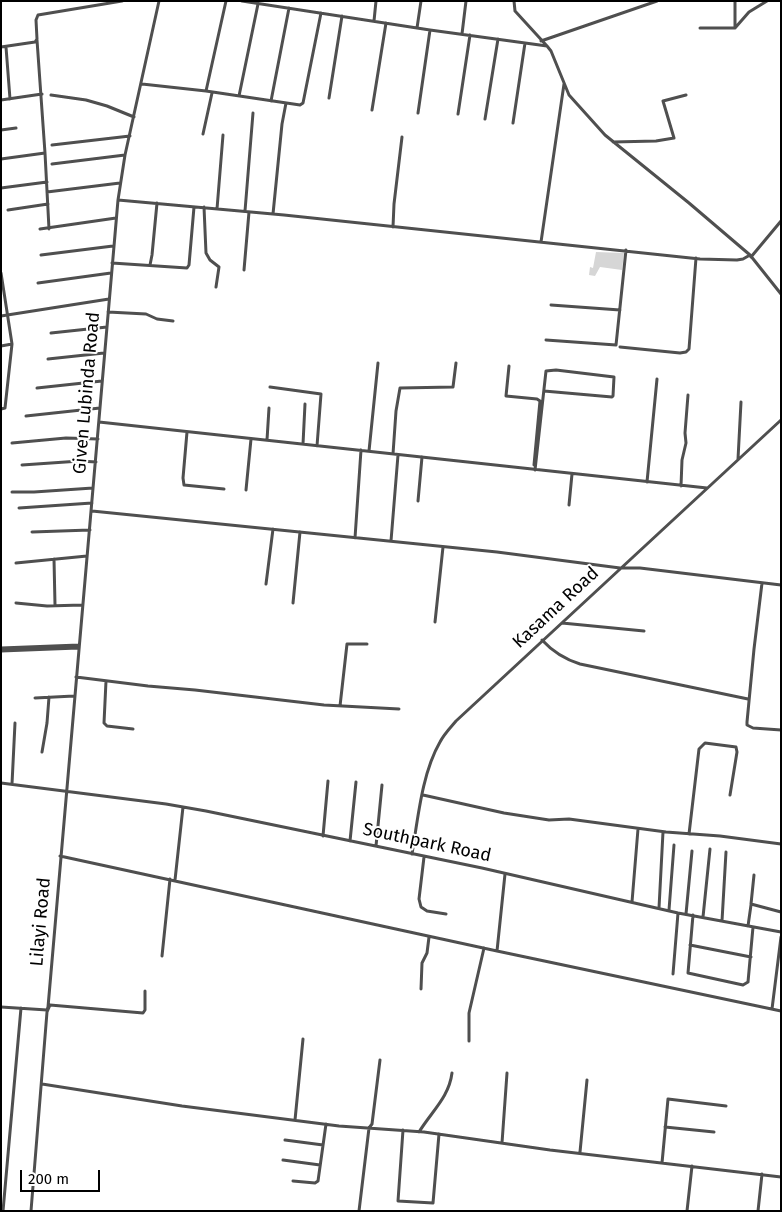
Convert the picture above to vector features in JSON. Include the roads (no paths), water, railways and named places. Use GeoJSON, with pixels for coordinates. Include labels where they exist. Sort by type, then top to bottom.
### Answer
{"type":"FeatureCollection","features":[{"type":"Feature","properties":{"kind":"street"},"geometry":{"type":"LineString","coordinates":[[49,229],[36,20],[38,15],[122,1]]}},
{"type":"Feature","properties":{"kind":"street","name":"Given Lubinda Road"},"geometry":{"type":"LineString","coordinates":[[66,791],[120,183],[159,1]]}},
{"type":"Feature","properties":{"kind":"street"},"geometry":{"type":"LineString","coordinates":[[206,92],[226,1]]}},
{"type":"Feature","properties":{"kind":"street"},"geometry":{"type":"LineString","coordinates":[[242,1],[547,46]]}},
{"type":"Feature","properties":{"kind":"street"},"geometry":{"type":"LineString","coordinates":[[374,21],[376,1]]}},
{"type":"Feature","properties":{"kind":"street"},"geometry":{"type":"LineString","coordinates":[[417,28],[422,1]]}},
{"type":"Feature","properties":{"kind":"street"},"geometry":{"type":"LineString","coordinates":[[462,34],[466,1]]}},
{"type":"Feature","properties":{"kind":"street"},"geometry":{"type":"LineString","coordinates":[[514,1],[515,11],[550,50],[569,95],[612,142],[689,202],[751,256],[781,294]]}},
{"type":"Feature","properties":{"kind":"street"},"geometry":{"type":"LineString","coordinates":[[541,40],[657,1]]}},
{"type":"Feature","properties":{"kind":"street"},"geometry":{"type":"LineString","coordinates":[[735,1],[735,28]]}},
{"type":"Feature","properties":{"kind":"street"},"geometry":{"type":"LineString","coordinates":[[700,28],[735,28],[749,12],[767,1]]}},
{"type":"Feature","properties":{"kind":"street"},"geometry":{"type":"LineString","coordinates":[[238,96],[258,4]]}},
{"type":"Feature","properties":{"kind":"street"},"geometry":{"type":"LineString","coordinates":[[271,101],[289,8]]}},
{"type":"Feature","properties":{"kind":"street"},"geometry":{"type":"LineString","coordinates":[[142,84],[238,96],[298,106],[303,102],[321,13]]}},
{"type":"Feature","properties":{"kind":"street"},"geometry":{"type":"LineString","coordinates":[[329,98],[342,16]]}},
{"type":"Feature","properties":{"kind":"street"},"geometry":{"type":"LineString","coordinates":[[372,110],[386,23]]}},
{"type":"Feature","properties":{"kind":"street"},"geometry":{"type":"LineString","coordinates":[[418,113],[430,30]]}},
{"type":"Feature","properties":{"kind":"street"},"geometry":{"type":"LineString","coordinates":[[458,114],[470,35]]}},
{"type":"Feature","properties":{"kind":"street"},"geometry":{"type":"LineString","coordinates":[[486,119],[498,39]]}},
{"type":"Feature","properties":{"kind":"street"},"geometry":{"type":"LineString","coordinates":[[10,99],[3,47],[36,41]]}},
{"type":"Feature","properties":{"kind":"street"},"geometry":{"type":"LineString","coordinates":[[513,123],[525,43]]}},
{"type":"Feature","properties":{"kind":"street"},"geometry":{"type":"LineString","coordinates":[[541,242],[564,83]]}},
{"type":"Feature","properties":{"kind":"street"},"geometry":{"type":"LineString","coordinates":[[203,134],[212,93]]}},
{"type":"Feature","properties":{"kind":"street"},"geometry":{"type":"LineString","coordinates":[[1,100],[42,94]]}},
{"type":"Feature","properties":{"kind":"street"},"geometry":{"type":"LineString","coordinates":[[562,97],[569,95]]}},
{"type":"Feature","properties":{"kind":"street"},"geometry":{"type":"LineString","coordinates":[[612,142],[656,141],[674,138],[663,100],[686,95]]}},
{"type":"Feature","properties":{"kind":"street"},"geometry":{"type":"LineString","coordinates":[[51,96],[86,100],[134,117]]}},
{"type":"Feature","properties":{"kind":"street"},"geometry":{"type":"LineString","coordinates":[[273,214],[282,124],[286,104]]}},
{"type":"Feature","properties":{"kind":"street"},"geometry":{"type":"LineString","coordinates":[[244,270],[253,113]]}},
{"type":"Feature","properties":{"kind":"street"},"geometry":{"type":"LineString","coordinates":[[1,130],[16,128]]}},
{"type":"Feature","properties":{"kind":"street"},"geometry":{"type":"LineString","coordinates":[[217,209],[223,135]]}},
{"type":"Feature","properties":{"kind":"street"},"geometry":{"type":"LineString","coordinates":[[52,146],[130,136]]}},
{"type":"Feature","properties":{"kind":"street"},"geometry":{"type":"LineString","coordinates":[[394,227],[394,204],[402,137]]}},
{"type":"Feature","properties":{"kind":"street"},"geometry":{"type":"LineString","coordinates":[[1,159],[45,153]]}},
{"type":"Feature","properties":{"kind":"street"},"geometry":{"type":"LineString","coordinates":[[52,164],[125,155]]}},
{"type":"Feature","properties":{"kind":"street"},"geometry":{"type":"LineString","coordinates":[[1,188],[47,182]]}},
{"type":"Feature","properties":{"kind":"street"},"geometry":{"type":"LineString","coordinates":[[47,192],[120,183]]}},
{"type":"Feature","properties":{"kind":"street"},"geometry":{"type":"LineString","coordinates":[[118,200],[194,206],[696,258],[737,260],[751,256],[781,221]]}},
{"type":"Feature","properties":{"kind":"street"},"geometry":{"type":"LineString","coordinates":[[150,266],[157,203]]}},
{"type":"Feature","properties":{"kind":"street"},"geometry":{"type":"LineString","coordinates":[[8,210],[48,204]]}},
{"type":"Feature","properties":{"kind":"street"},"geometry":{"type":"LineString","coordinates":[[112,262],[188,267],[194,206]]}},
{"type":"Feature","properties":{"kind":"street"},"geometry":{"type":"LineString","coordinates":[[204,208],[206,254],[218,267],[216,287]]}},
{"type":"Feature","properties":{"kind":"street"},"geometry":{"type":"LineString","coordinates":[[40,229],[116,218]]}},
{"type":"Feature","properties":{"kind":"street"},"geometry":{"type":"LineString","coordinates":[[41,255],[113,246]]}},
{"type":"Feature","properties":{"kind":"street"},"geometry":{"type":"LineString","coordinates":[[546,340],[614,346],[617,343],[626,250]]}},
{"type":"Feature","properties":{"kind":"street"},"geometry":{"type":"LineString","coordinates":[[620,347],[680,353],[686,352],[689,349],[696,258]]}},
{"type":"Feature","properties":{"kind":"street"},"geometry":{"type":"LineString","coordinates":[[1,267],[3,294],[12,344],[5,408],[1,409]]}},
{"type":"Feature","properties":{"kind":"street"},"geometry":{"type":"LineString","coordinates":[[38,283],[111,273]]}},
{"type":"Feature","properties":{"kind":"street"},"geometry":{"type":"LineString","coordinates":[[1,316],[109,299]]}},
{"type":"Feature","properties":{"kind":"street"},"geometry":{"type":"LineString","coordinates":[[551,305],[620,310]]}},
{"type":"Feature","properties":{"kind":"street"},"geometry":{"type":"LineString","coordinates":[[108,312],[146,314],[157,319],[173,321]]}},
{"type":"Feature","properties":{"kind":"street"},"geometry":{"type":"LineString","coordinates":[[51,333],[107,327]]}},
{"type":"Feature","properties":{"kind":"street"},"geometry":{"type":"LineString","coordinates":[[1,346],[12,344]]}},
{"type":"Feature","properties":{"kind":"street"},"geometry":{"type":"LineString","coordinates":[[48,359],[104,353]]}},
{"type":"Feature","properties":{"kind":"street"},"geometry":{"type":"LineString","coordinates":[[369,451],[378,363]]}},
{"type":"Feature","properties":{"kind":"street"},"geometry":{"type":"LineString","coordinates":[[393,454],[396,411],[400,388],[453,387],[456,363]]}},
{"type":"Feature","properties":{"kind":"street"},"geometry":{"type":"LineString","coordinates":[[509,366],[506,396],[537,399],[540,401],[534,470]]}},
{"type":"Feature","properties":{"kind":"street"},"geometry":{"type":"LineString","coordinates":[[534,470],[545,373],[550,370],[614,377],[612,397],[544,391]]}},
{"type":"Feature","properties":{"kind":"street"},"geometry":{"type":"LineString","coordinates":[[1,373],[8,372]]}},
{"type":"Feature","properties":{"kind":"street"},"geometry":{"type":"LineString","coordinates":[[647,482],[657,378]]}},
{"type":"Feature","properties":{"kind":"street"},"geometry":{"type":"LineString","coordinates":[[37,388],[102,381]]}},
{"type":"Feature","properties":{"kind":"street"},"geometry":{"type":"LineString","coordinates":[[270,387],[322,394],[317,446]]}},
{"type":"Feature","properties":{"kind":"street"},"geometry":{"type":"LineString","coordinates":[[681,486],[682,460],[686,443],[688,395]]}},
{"type":"Feature","properties":{"kind":"street"},"geometry":{"type":"LineString","coordinates":[[738,460],[741,402]]}},
{"type":"Feature","properties":{"kind":"street"},"geometry":{"type":"LineString","coordinates":[[303,444],[305,404]]}},
{"type":"Feature","properties":{"kind":"street"},"geometry":{"type":"LineString","coordinates":[[26,416],[100,408]]}},
{"type":"Feature","properties":{"kind":"street"},"geometry":{"type":"LineString","coordinates":[[267,440],[269,408]]}},
{"type":"Feature","properties":{"kind":"street","name":"Kasama Road"},"geometry":{"type":"LineString","coordinates":[[412,854],[430,767],[437,748],[456,720],[781,420]]}},
{"type":"Feature","properties":{"kind":"street"},"geometry":{"type":"LineString","coordinates":[[99,422],[707,488]]}},
{"type":"Feature","properties":{"kind":"street"},"geometry":{"type":"LineString","coordinates":[[187,432],[184,485],[224,490]]}},
{"type":"Feature","properties":{"kind":"street"},"geometry":{"type":"LineString","coordinates":[[12,443],[66,438],[98,439]]}},
{"type":"Feature","properties":{"kind":"street"},"geometry":{"type":"LineString","coordinates":[[246,490],[251,439]]}},
{"type":"Feature","properties":{"kind":"street"},"geometry":{"type":"LineString","coordinates":[[355,538],[361,450]]}},
{"type":"Feature","properties":{"kind":"street"},"geometry":{"type":"LineString","coordinates":[[390,541],[398,454]]}},
{"type":"Feature","properties":{"kind":"street"},"geometry":{"type":"LineString","coordinates":[[418,501],[422,457]]}},
{"type":"Feature","properties":{"kind":"street"},"geometry":{"type":"LineString","coordinates":[[22,465],[80,461],[96,462]]}},
{"type":"Feature","properties":{"kind":"street"},"geometry":{"type":"LineString","coordinates":[[569,505],[572,474]]}},
{"type":"Feature","properties":{"kind":"street"},"geometry":{"type":"LineString","coordinates":[[12,492],[94,488]]}},
{"type":"Feature","properties":{"kind":"street"},"geometry":{"type":"LineString","coordinates":[[19,508],[92,503]]}},
{"type":"Feature","properties":{"kind":"street"},"geometry":{"type":"LineString","coordinates":[[92,511],[390,541],[781,585]]}},
{"type":"Feature","properties":{"kind":"street"},"geometry":{"type":"LineString","coordinates":[[266,584],[272,529]]}},
{"type":"Feature","properties":{"kind":"street"},"geometry":{"type":"LineString","coordinates":[[32,532],[90,530]]}},
{"type":"Feature","properties":{"kind":"street"},"geometry":{"type":"LineString","coordinates":[[293,603],[300,532]]}},
{"type":"Feature","properties":{"kind":"street"},"geometry":{"type":"LineString","coordinates":[[435,622],[443,547]]}},
{"type":"Feature","properties":{"kind":"street"},"geometry":{"type":"LineString","coordinates":[[16,562],[87,556]]}},
{"type":"Feature","properties":{"kind":"street"},"geometry":{"type":"LineString","coordinates":[[54,559],[55,605]]}},
{"type":"Feature","properties":{"kind":"street"},"geometry":{"type":"LineString","coordinates":[[762,583],[748,699],[747,725],[753,728],[781,730]]}},
{"type":"Feature","properties":{"kind":"street"},"geometry":{"type":"LineString","coordinates":[[16,603],[47,606],[82,605]]}},
{"type":"Feature","properties":{"kind":"street"},"geometry":{"type":"LineString","coordinates":[[562,623],[573,626],[644,631]]}},
{"type":"Feature","properties":{"kind":"street"},"geometry":{"type":"LineString","coordinates":[[542,640],[557,654],[580,664],[748,699]]}},
{"type":"Feature","properties":{"kind":"street"},"geometry":{"type":"LineString","coordinates":[[340,706],[346,644],[367,644]]}},
{"type":"Feature","properties":{"kind":"street"},"geometry":{"type":"LineString","coordinates":[[1,650],[78,647]]}},
{"type":"Feature","properties":{"kind":"street"},"geometry":{"type":"LineString","coordinates":[[76,678],[340,706],[399,709]]}},
{"type":"Feature","properties":{"kind":"street"},"geometry":{"type":"LineString","coordinates":[[106,681],[104,723],[107,726],[133,729]]}},
{"type":"Feature","properties":{"kind":"street"},"geometry":{"type":"LineString","coordinates":[[35,698],[74,696]]}},
{"type":"Feature","properties":{"kind":"street"},"geometry":{"type":"LineString","coordinates":[[42,752],[49,697]]}},
{"type":"Feature","properties":{"kind":"street"},"geometry":{"type":"LineString","coordinates":[[12,784],[15,723]]}},
{"type":"Feature","properties":{"kind":"street"},"geometry":{"type":"LineString","coordinates":[[689,834],[699,749],[705,743],[736,747],[737,752],[730,795]]}},
{"type":"Feature","properties":{"kind":"street"},"geometry":{"type":"LineString","coordinates":[[323,836],[328,781]]}},
{"type":"Feature","properties":{"kind":"street"},"geometry":{"type":"LineString","coordinates":[[350,841],[356,782]]}},
{"type":"Feature","properties":{"kind":"street","name":"Southpark Road"},"geometry":{"type":"LineString","coordinates":[[1,783],[182,807],[376,846],[678,913],[781,932]]}},
{"type":"Feature","properties":{"kind":"street"},"geometry":{"type":"LineString","coordinates":[[376,846],[382,785]]}},
{"type":"Feature","properties":{"kind":"street","name":"Lilayi Road"},"geometry":{"type":"LineString","coordinates":[[31,1211],[66,791]]}},
{"type":"Feature","properties":{"kind":"street"},"geometry":{"type":"LineString","coordinates":[[423,795],[504,813],[549,820],[568,820],[781,844]]}},
{"type":"Feature","properties":{"kind":"street"},"geometry":{"type":"LineString","coordinates":[[175,880],[182,807]]}},
{"type":"Feature","properties":{"kind":"street"},"geometry":{"type":"LineString","coordinates":[[632,902],[638,829]]}},
{"type":"Feature","properties":{"kind":"street"},"geometry":{"type":"LineString","coordinates":[[659,908],[664,832]]}},
{"type":"Feature","properties":{"kind":"street"},"geometry":{"type":"LineString","coordinates":[[668,910],[674,845]]}},
{"type":"Feature","properties":{"kind":"street"},"geometry":{"type":"LineString","coordinates":[[703,917],[710,849]]}},
{"type":"Feature","properties":{"kind":"street"},"geometry":{"type":"LineString","coordinates":[[686,914],[692,851]]}},
{"type":"Feature","properties":{"kind":"street"},"geometry":{"type":"LineString","coordinates":[[722,921],[726,852]]}},
{"type":"Feature","properties":{"kind":"street"},"geometry":{"type":"LineString","coordinates":[[60,856],[497,952],[781,1011]]}},
{"type":"Feature","properties":{"kind":"street"},"geometry":{"type":"LineString","coordinates":[[424,857],[419,899],[421,907],[427,911],[446,914]]}},
{"type":"Feature","properties":{"kind":"street"},"geometry":{"type":"LineString","coordinates":[[497,952],[505,874]]}},
{"type":"Feature","properties":{"kind":"street"},"geometry":{"type":"LineString","coordinates":[[748,926],[754,875]]}},
{"type":"Feature","properties":{"kind":"street"},"geometry":{"type":"LineString","coordinates":[[162,956],[170,879]]}},
{"type":"Feature","properties":{"kind":"street"},"geometry":{"type":"LineString","coordinates":[[751,904],[781,912]]}},
{"type":"Feature","properties":{"kind":"street"},"geometry":{"type":"LineString","coordinates":[[673,974],[678,913]]}},
{"type":"Feature","properties":{"kind":"street"},"geometry":{"type":"LineString","coordinates":[[693,915],[688,972],[743,985],[748,982],[753,927]]}},
{"type":"Feature","properties":{"kind":"street"},"geometry":{"type":"LineString","coordinates":[[421,989],[422,963],[429,937]]}},
{"type":"Feature","properties":{"kind":"street"},"geometry":{"type":"LineString","coordinates":[[772,1009],[781,937]]}},
{"type":"Feature","properties":{"kind":"street"},"geometry":{"type":"LineString","coordinates":[[690,945],[750,957]]}},
{"type":"Feature","properties":{"kind":"street"},"geometry":{"type":"LineString","coordinates":[[469,1041],[469,1013],[484,948]]}},
{"type":"Feature","properties":{"kind":"street"},"geometry":{"type":"LineString","coordinates":[[1,1007],[47,1010],[50,1005],[143,1013],[146,1010],[145,991]]}},
{"type":"Feature","properties":{"kind":"street"},"geometry":{"type":"LineString","coordinates":[[3,1211],[21,1008]]}},
{"type":"Feature","properties":{"kind":"street"},"geometry":{"type":"LineString","coordinates":[[295,1120],[303,1040]]}},
{"type":"Feature","properties":{"kind":"street"},"geometry":{"type":"LineString","coordinates":[[359,1211],[369,1128],[372,1124],[380,1060]]}},
{"type":"Feature","properties":{"kind":"street"},"geometry":{"type":"LineString","coordinates":[[419,1132],[448,1091],[452,1073]]}},
{"type":"Feature","properties":{"kind":"street"},"geometry":{"type":"LineString","coordinates":[[502,1143],[507,1073]]}},
{"type":"Feature","properties":{"kind":"street"},"geometry":{"type":"LineString","coordinates":[[580,1152],[587,1080]]}},
{"type":"Feature","properties":{"kind":"street"},"geometry":{"type":"LineString","coordinates":[[42,1084],[182,1106],[326,1124],[439,1134],[781,1177]]}},
{"type":"Feature","properties":{"kind":"street"},"geometry":{"type":"LineString","coordinates":[[662,1163],[668,1099],[726,1106]]}},
{"type":"Feature","properties":{"kind":"street"},"geometry":{"type":"LineString","coordinates":[[293,1181],[317,1182],[326,1124]]}},
{"type":"Feature","properties":{"kind":"street"},"geometry":{"type":"LineString","coordinates":[[665,1127],[714,1132]]}},
{"type":"Feature","properties":{"kind":"street"},"geometry":{"type":"LineString","coordinates":[[403,1130],[398,1201],[433,1203],[439,1134]]}},
{"type":"Feature","properties":{"kind":"street"},"geometry":{"type":"LineString","coordinates":[[286,1140],[323,1145]]}},
{"type":"Feature","properties":{"kind":"street"},"geometry":{"type":"LineString","coordinates":[[283,1160],[320,1165]]}},
{"type":"Feature","properties":{"kind":"street"},"geometry":{"type":"LineString","coordinates":[[687,1211],[692,1166]]}},
{"type":"Feature","properties":{"kind":"street"},"geometry":{"type":"LineString","coordinates":[[758,1211],[762,1174]]}}]}
